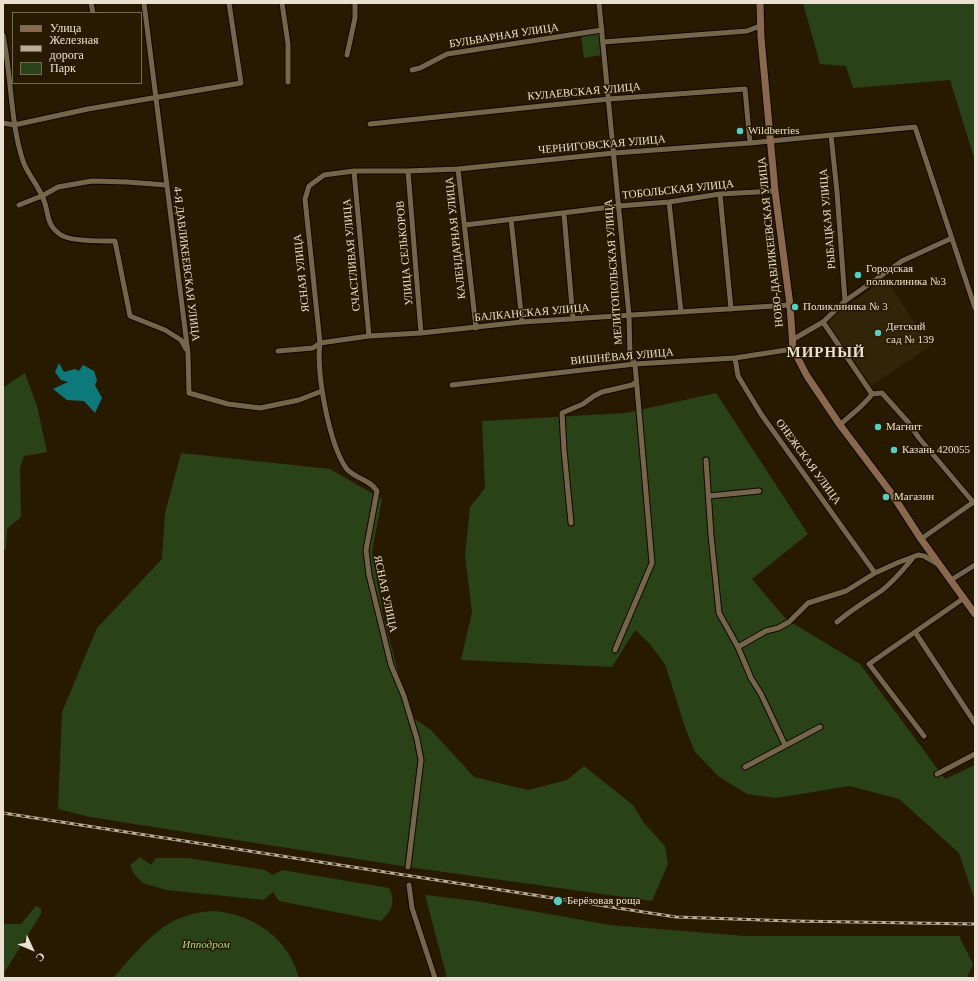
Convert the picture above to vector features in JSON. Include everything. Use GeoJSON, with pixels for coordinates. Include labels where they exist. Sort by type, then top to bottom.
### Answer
{"type":"FeatureCollection","features":[{"type":"Feature","properties":{"kind":"street","name":"4-Я ДАВЛИКЕЕВСКАЯ УЛИЦА"},"geometry":{"type":"LineString","coordinates":[[144,3],[188,353],[189,393],[228,404],[260,408],[299,400],[322,391]]}},
{"type":"Feature","properties":{"kind":"street"},"geometry":{"type":"LineString","coordinates":[[3,123],[14,125],[88,109],[241,83],[229,3]]}},
{"type":"Feature","properties":{"kind":"street"},"geometry":{"type":"LineString","coordinates":[[282,3],[288,44],[288,82]]}},
{"type":"Feature","properties":{"kind":"street"},"geometry":{"type":"LineString","coordinates":[[347,55],[355,18],[355,3]]}},
{"type":"Feature","properties":{"kind":"street","name":"МЕЛИТОПОЛЬСКАЯ УЛИЦА"},"geometry":{"type":"LineString","coordinates":[[599,3],[610,99],[629,315],[630,356],[635,364],[652,563],[615,650]]}},
{"type":"Feature","properties":{"kind":"street","name":"НОВО-ДАВЛИКЕЕВСКАЯ УЛИЦА"},"geometry":{"type":"LineString","coordinates":[[760,3],[760,26],[775,191],[790,305],[793,349],[807,376],[840,425],[892,494],[940,566],[975,614]]}},
{"type":"Feature","properties":{"kind":"street"},"geometry":{"type":"LineString","coordinates":[[603,42],[747,31],[760,26]]}},
{"type":"Feature","properties":{"kind":"street","name":"БУЛЬВАРНАЯ УЛИЦА"},"geometry":{"type":"LineString","coordinates":[[412,70],[420,68],[447,54],[602,30]]}},
{"type":"Feature","properties":{"kind":"street"},"geometry":{"type":"LineString","coordinates":[[3,35],[14,125],[23,162],[46,205],[47,218],[53,227],[65,237],[83,240],[115,241],[130,316],[165,330],[181,340],[188,353]]}},
{"type":"Feature","properties":{"kind":"street","name":"КУЛАЕВСКАЯ УЛИЦА"},"geometry":{"type":"LineString","coordinates":[[370,124],[610,99],[745,89],[750,143]]}},
{"type":"Feature","properties":{"kind":"street","name":"ЧЕРНИГОВСКАЯ УЛИЦА"},"geometry":{"type":"LineString","coordinates":[[305,199],[309,186],[324,175],[354,171],[458,169],[614,153],[750,143],[915,127],[952,238]]}},
{"type":"Feature","properties":{"kind":"street","name":"РЫБАЦКАЯ УЛИЦА"},"geometry":{"type":"LineString","coordinates":[[831,135],[845,301]]}},
{"type":"Feature","properties":{"kind":"street","name":"КАЛЕНДАРНАЯ УЛИЦА"},"geometry":{"type":"LineString","coordinates":[[458,169],[476,328]]}},
{"type":"Feature","properties":{"kind":"street","name":"СЧАСТЛИВАЯ УЛИЦА"},"geometry":{"type":"LineString","coordinates":[[354,171],[369,336]]}},
{"type":"Feature","properties":{"kind":"street","name":"УЛИЦА СЕЛЬКОРОВ"},"geometry":{"type":"LineString","coordinates":[[408,171],[421,333]]}},
{"type":"Feature","properties":{"kind":"street"},"geometry":{"type":"LineString","coordinates":[[19,205],[42,196],[58,187],[92,181],[166,185]]}},
{"type":"Feature","properties":{"kind":"street","name":"ТОБОЛЬСКАЯ УЛИЦА"},"geometry":{"type":"LineString","coordinates":[[465,225],[564,214],[619,206],[669,202],[720,194],[775,191]]}},
{"type":"Feature","properties":{"kind":"street"},"geometry":{"type":"LineString","coordinates":[[720,194],[731,309]]}},
{"type":"Feature","properties":{"kind":"street","name":"ЯСНАЯ УЛИЦА"},"geometry":{"type":"LineString","coordinates":[[305,199],[320,343],[318,354],[322,391],[338,454],[347,470],[374,485],[377,491],[366,550],[369,575],[391,665],[404,696],[417,739],[421,760],[408,867]]}},
{"type":"Feature","properties":{"kind":"street"},"geometry":{"type":"LineString","coordinates":[[669,202],[681,312]]}},
{"type":"Feature","properties":{"kind":"street"},"geometry":{"type":"LineString","coordinates":[[564,214],[573,319]]}},
{"type":"Feature","properties":{"kind":"street"},"geometry":{"type":"LineString","coordinates":[[511,219],[522,322]]}},
{"type":"Feature","properties":{"kind":"street"},"geometry":{"type":"LineString","coordinates":[[792,340],[823,322],[845,301],[902,261],[952,238],[975,308]]}},
{"type":"Feature","properties":{"kind":"street","name":"БАЛКАНСКАЯ УЛИЦА"},"geometry":{"type":"LineString","coordinates":[[278,351],[313,348],[320,343],[369,336],[476,328],[522,322],[790,305]]}},
{"type":"Feature","properties":{"kind":"street"},"geometry":{"type":"LineString","coordinates":[[823,322],[872,394]]}},
{"type":"Feature","properties":{"kind":"street","name":"ВИШНЁВАЯ УЛИЦА"},"geometry":{"type":"LineString","coordinates":[[452,385],[635,364],[735,358],[793,349]]}},
{"type":"Feature","properties":{"kind":"street","name":"ОНЕЖСКАЯ УЛИЦА"},"geometry":{"type":"LineString","coordinates":[[735,358],[738,376],[761,414],[875,573]]}},
{"type":"Feature","properties":{"kind":"street"},"geometry":{"type":"LineString","coordinates":[[571,523],[562,413],[583,404],[602,392],[632,385],[636,382]]}},
{"type":"Feature","properties":{"kind":"street"},"geometry":{"type":"LineString","coordinates":[[837,622],[849,611],[882,590],[894,580],[922,551],[923,541],[974,502],[882,393],[872,394]]}},
{"type":"Feature","properties":{"kind":"street"},"geometry":{"type":"LineString","coordinates":[[840,425],[868,400],[872,394]]}},
{"type":"Feature","properties":{"kind":"street"},"geometry":{"type":"LineString","coordinates":[[706,460],[719,613],[738,646],[751,678],[761,694],[785,745]]}},
{"type":"Feature","properties":{"kind":"street"},"geometry":{"type":"LineString","coordinates":[[709,496],[759,491]]}},
{"type":"Feature","properties":{"kind":"street"},"geometry":{"type":"LineString","coordinates":[[738,646],[766,631],[778,628],[789,622],[808,604],[846,591],[875,573],[915,557],[930,559],[940,566]]}},
{"type":"Feature","properties":{"kind":"street"},"geometry":{"type":"LineString","coordinates":[[951,580],[975,565]]}},
{"type":"Feature","properties":{"kind":"street"},"geometry":{"type":"LineString","coordinates":[[924,736],[869,664],[964,598]]}},
{"type":"Feature","properties":{"kind":"street"},"geometry":{"type":"LineString","coordinates":[[915,632],[975,723]]}},
{"type":"Feature","properties":{"kind":"street"},"geometry":{"type":"LineString","coordinates":[[745,767],[820,727]]}},
{"type":"Feature","properties":{"kind":"street"},"geometry":{"type":"LineString","coordinates":[[937,774],[975,754]]}},
{"type":"Feature","properties":{"kind":"street"},"geometry":{"type":"LineString","coordinates":[[409,885],[412,908],[435,978]]}},
{"type":"Feature","properties":{"kind":"shaded area","name":"Детский сад № 139"},"geometry":{"type":"Polygon","coordinates":[[[886,279],[930,346],[871,386],[826,320],[886,279]]]}},
{"type":"Feature","properties":{"kind":"green space"},"geometry":{"type":"Polygon","coordinates":[[[803,3],[975,3],[975,161],[950,80],[853,88],[846,66],[820,64],[803,3]]]}},
{"type":"Feature","properties":{"kind":"green space"},"geometry":{"type":"Polygon","coordinates":[[[599,33],[602,55],[584,58],[581,35],[599,33]]]}},
{"type":"Feature","properties":{"kind":"green space"},"geometry":{"type":"Polygon","coordinates":[[[25,373],[37,406],[47,452],[24,456],[20,468],[21,517],[7,529],[6,548],[3,552],[3,389],[25,373]]]}},
{"type":"Feature","properties":{"kind":"green space"},"geometry":{"type":"Polygon","coordinates":[[[716,393],[808,534],[752,579],[786,619],[860,664],[945,779],[975,765],[975,901],[959,853],[899,799],[850,786],[776,798],[747,794],[718,776],[695,752],[685,727],[665,664],[649,643],[635,630],[612,667],[461,660],[472,612],[465,555],[470,507],[485,488],[482,421],[626,413],[716,393]]]}},
{"type":"Feature","properties":{"kind":"green space"},"geometry":{"type":"Polygon","coordinates":[[[181,453],[330,469],[382,499],[372,552],[384,619],[410,716],[431,730],[474,777],[528,790],[567,780],[584,766],[633,805],[644,823],[665,846],[668,864],[652,901],[408,867],[90,817],[58,809],[62,712],[97,628],[162,559],[165,513],[181,453]]]}},
{"type":"Feature","properties":{"kind":"green space"},"geometry":{"type":"Polygon","coordinates":[[[140,857],[151,865],[156,858],[188,858],[265,870],[272,875],[282,870],[389,888],[392,898],[392,906],[388,914],[381,921],[279,901],[273,892],[264,900],[166,890],[143,883],[134,874],[130,865],[140,857]]]}},
{"type":"Feature","properties":{"kind":"green space","name":"Берёзовая роща"},"geometry":{"type":"Polygon","coordinates":[[[425,895],[476,901],[610,925],[745,936],[959,936],[973,964],[967,978],[447,978],[425,895]]]}},
{"type":"Feature","properties":{"kind":"green space"},"geometry":{"type":"Polygon","coordinates":[[[36,906],[41,908],[41,914],[4,973],[5,978],[3,978],[3,924],[21,924],[36,906]]]}},
{"type":"Feature","properties":{"kind":"green space","name":"Ипподром"},"geometry":{"type":"Polygon","coordinates":[[[214,911],[243,917],[268,931],[278,940],[287,952],[294,964],[299,978],[113,978],[145,942],[168,924],[197,913],[214,911]]]}},
{"type":"Feature","properties":{"kind":"water"},"geometry":{"type":"Polygon","coordinates":[[[59,363],[64,372],[75,369],[79,371],[83,365],[94,371],[97,380],[95,385],[102,398],[95,413],[84,401],[67,400],[53,389],[68,382],[61,380],[55,372],[59,363]]]}},
{"type":"Feature","properties":{"kind":"railway"},"geometry":{"type":"LineString","coordinates":[[3,813],[676,917],[792,921],[975,924]]}},
{"type":"Feature","properties":{"kind":"place","name":"Wildberries"},"geometry":{"type":"Point","coordinates":[740,131]}},
{"type":"Feature","properties":{"kind":"place","name":"Городская поликлиника №3"},"geometry":{"type":"Point","coordinates":[858,275]}},
{"type":"Feature","properties":{"kind":"place","name":"Поликлиника № 3"},"geometry":{"type":"Point","coordinates":[795,307]}},
{"type":"Feature","properties":{"kind":"place","name":"Детский сад № 139"},"geometry":{"type":"Point","coordinates":[878,333]}},
{"type":"Feature","properties":{"kind":"place","name":"Магнит"},"geometry":{"type":"Point","coordinates":[878,427]}},
{"type":"Feature","properties":{"kind":"place","name":"Казань 420055"},"geometry":{"type":"Point","coordinates":[894,450]}},
{"type":"Feature","properties":{"kind":"place","name":"Магазин"},"geometry":{"type":"Point","coordinates":[886,497]}},
{"type":"Feature","properties":{"kind":"place","name":"Берёзовая роща"},"geometry":{"type":"Point","coordinates":[558,901]}},
{"type":"Feature","properties":{"kind":"district","name":"МИРНЫЙ"},"geometry":{"type":"Point","coordinates":[826,353]}}]}
